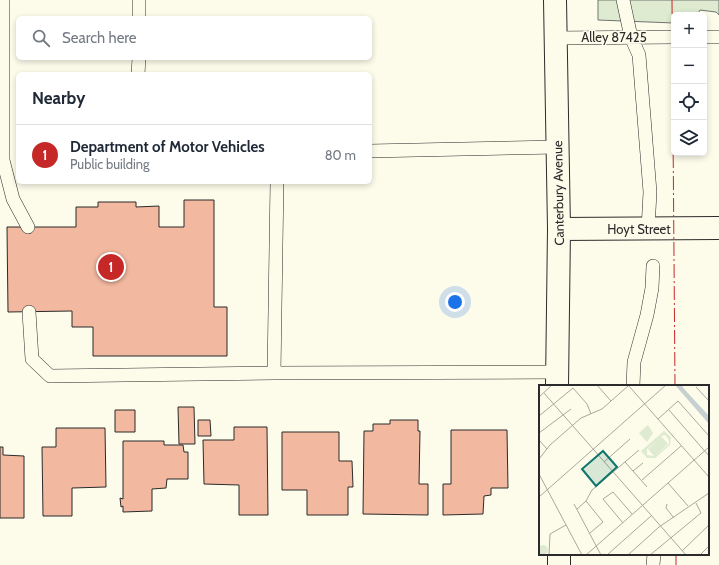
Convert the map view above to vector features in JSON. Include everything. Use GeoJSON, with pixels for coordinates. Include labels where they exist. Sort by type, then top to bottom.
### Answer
{"type":"FeatureCollection","features":[{"type":"Feature","properties":{"kind":"street","name":"Canterbury Avenue"},"geometry":{"type":"LineString","coordinates":[[555,0],[559,229],[557,379]]}},
{"type":"Feature","properties":{"kind":"street","name":"Hoyt Street"},"geometry":{"type":"LineString","coordinates":[[559,229],[719,228]]}},
{"type":"Feature","properties":{"kind":"lane"},"geometry":{"type":"LineString","coordinates":[[2,0],[3,160],[12,199],[28,227]]}},
{"type":"Feature","properties":{"kind":"lane"},"geometry":{"type":"LineString","coordinates":[[139,0],[139,16]]}},
{"type":"Feature","properties":{"kind":"lane"},"geometry":{"type":"LineString","coordinates":[[623,0],[631,37],[639,55],[650,192],[648,229]]}},
{"type":"Feature","properties":{"kind":"lane","name":"Alley 87425"},"geometry":{"type":"LineString","coordinates":[[555,38],[671,37]]}},
{"type":"Feature","properties":{"kind":"lane"},"geometry":{"type":"LineString","coordinates":[[707,37],[719,37]]}},
{"type":"Feature","properties":{"kind":"lane"},"geometry":{"type":"LineString","coordinates":[[138,72],[139,60]]}},
{"type":"Feature","properties":{"kind":"lane"},"geometry":{"type":"LineString","coordinates":[[372,151],[557,147]]}},
{"type":"Feature","properties":{"kind":"lane"},"geometry":{"type":"LineString","coordinates":[[274,372],[277,184]]}},
{"type":"Feature","properties":{"kind":"lane"},"geometry":{"type":"LineString","coordinates":[[633,385],[634,362],[647,315],[652,288],[653,266]]}},
{"type":"Feature","properties":{"kind":"lane"},"geometry":{"type":"LineString","coordinates":[[29,312],[32,360],[50,376],[274,372],[557,379]]}},
{"type":"Feature","properties":{"kind":"lane"},"geometry":{"type":"LineString","coordinates":[[653,565],[654,555]]}},
{"type":"Feature","properties":{"kind":"green space"},"geometry":{"type":"Polygon","coordinates":[[[598,0],[719,0],[719,15],[716,12],[700,10],[699,12],[671,12],[671,23],[598,20],[598,0]]]}},
{"type":"Feature","properties":{"kind":"building"},"geometry":{"type":"Polygon","coordinates":[[[184,200],[214,200],[214,307],[227,307],[227,356],[93,356],[93,327],[72,327],[72,311],[8,312],[7,227],[76,227],[76,207],[98,207],[98,202],[136,202],[136,207],[159,206],[159,227],[184,227],[184,200]]]}},
{"type":"Feature","properties":{"kind":"building"},"geometry":{"type":"Polygon","coordinates":[[[178,407],[194,407],[195,444],[179,444],[178,407]]]}},
{"type":"Feature","properties":{"kind":"building"},"geometry":{"type":"Polygon","coordinates":[[[115,410],[135,410],[135,432],[115,432],[115,410]]]}},
{"type":"Feature","properties":{"kind":"building"},"geometry":{"type":"Polygon","coordinates":[[[198,420],[210,420],[211,436],[198,436],[198,420]]]}},
{"type":"Feature","properties":{"kind":"building"},"geometry":{"type":"Polygon","coordinates":[[[390,420],[418,420],[418,431],[420,431],[419,484],[428,484],[428,515],[363,514],[364,431],[373,431],[373,424],[390,424],[390,420]]]}},
{"type":"Feature","properties":{"kind":"building"},"geometry":{"type":"Polygon","coordinates":[[[234,427],[267,427],[268,515],[239,515],[239,485],[204,484],[203,440],[234,440],[234,427]]]}},
{"type":"Feature","properties":{"kind":"building"},"geometry":{"type":"Polygon","coordinates":[[[56,428],[105,428],[106,487],[72,488],[72,516],[43,516],[42,447],[56,447],[56,428]]]}},
{"type":"Feature","properties":{"kind":"building"},"geometry":{"type":"Polygon","coordinates":[[[451,430],[507,430],[508,488],[491,488],[491,495],[484,496],[483,514],[443,515],[443,484],[451,484],[451,430]]]}},
{"type":"Feature","properties":{"kind":"building"},"geometry":{"type":"Polygon","coordinates":[[[282,432],[339,432],[339,461],[352,461],[353,487],[348,487],[348,515],[307,515],[307,490],[282,490],[282,432]]]}},
{"type":"Feature","properties":{"kind":"building"},"geometry":{"type":"Polygon","coordinates":[[[123,441],[164,441],[164,445],[183,445],[184,452],[188,452],[188,479],[167,479],[166,488],[152,489],[152,511],[123,512],[123,506],[121,507],[120,498],[123,499],[123,441]]]}},
{"type":"Feature","properties":{"kind":"building"},"geometry":{"type":"Polygon","coordinates":[[[0,447],[3,447],[3,455],[24,456],[24,518],[0,518],[0,447]]]}},
{"type":"Feature","properties":{"kind":"power"},"geometry":{"type":"LineString","coordinates":[[672,0],[675,385]]}},
{"type":"Feature","properties":{"kind":"power"},"geometry":{"type":"LineString","coordinates":[[676,555],[676,565]]}},
{"type":"Feature","properties":{"kind":"place","name":"Department of Motor Vehicles"},"geometry":{"type":"Point","coordinates":[111,267]}}]}
